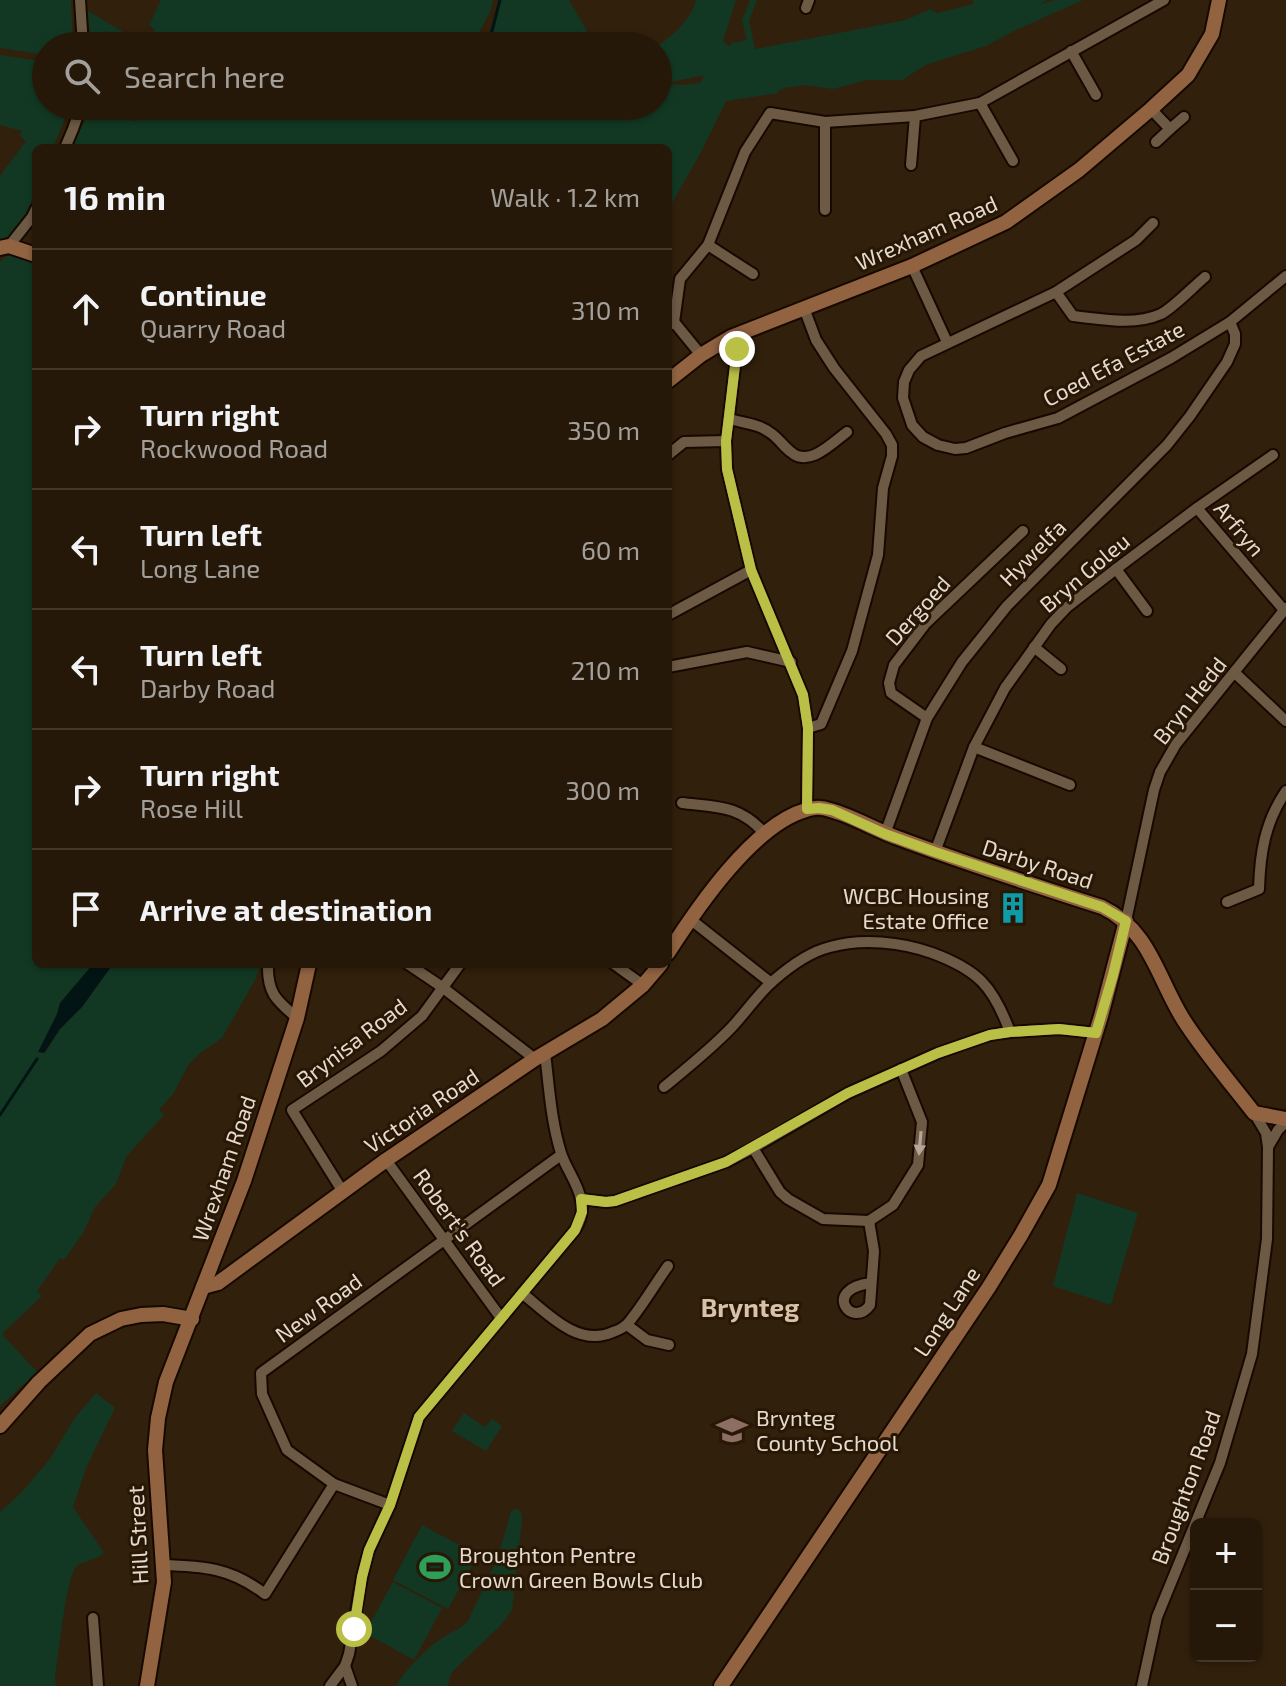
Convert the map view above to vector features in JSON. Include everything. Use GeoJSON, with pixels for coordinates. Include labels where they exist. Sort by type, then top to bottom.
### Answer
{"type":"FeatureCollection","features":[{"type":"Feature","properties":{"kind":"street"},"geometry":{"type":"LineString","coordinates":[[80,0],[82,32]]}},
{"type":"Feature","properties":{"kind":"street"},"geometry":{"type":"LineString","coordinates":[[672,319],[680,279],[708,245],[745,152],[770,113],[825,122],[915,116],[980,103],[1164,0]]}},
{"type":"Feature","properties":{"kind":"street","name":"Wrexham Road"},"geometry":{"type":"LineString","coordinates":[[672,378],[731,337],[912,266],[1006,222],[1079,170],[1188,75],[1212,34],[1219,0]]}},
{"type":"Feature","properties":{"kind":"street"},"geometry":{"type":"LineString","coordinates":[[1071,51],[1096,95]]}},
{"type":"Feature","properties":{"kind":"street"},"geometry":{"type":"LineString","coordinates":[[980,103],[1013,161]]}},
{"type":"Feature","properties":{"kind":"street"},"geometry":{"type":"LineString","coordinates":[[1151,109],[1170,129]]}},
{"type":"Feature","properties":{"kind":"street"},"geometry":{"type":"LineString","coordinates":[[911,165],[915,116]]}},
{"type":"Feature","properties":{"kind":"street"},"geometry":{"type":"LineString","coordinates":[[1156,142],[1184,117]]}},
{"type":"Feature","properties":{"kind":"street"},"geometry":{"type":"LineString","coordinates":[[67,144],[76,120]]}},
{"type":"Feature","properties":{"kind":"street"},"geometry":{"type":"LineString","coordinates":[[825,122],[825,210]]}},
{"type":"Feature","properties":{"kind":"street"},"geometry":{"type":"LineString","coordinates":[[32,217],[4,247],[32,254]]}},
{"type":"Feature","properties":{"kind":"street","name":"Coed Efa Estate"},"geometry":{"type":"LineString","coordinates":[[1153,223],[1136,240],[1056,292],[921,356],[904,382],[903,398],[912,425],[923,437],[955,449],[1058,418],[1171,358],[1230,322],[1286,276]]}},
{"type":"Feature","properties":{"kind":"street"},"geometry":{"type":"LineString","coordinates":[[708,245],[753,274]]}},
{"type":"Feature","properties":{"kind":"street"},"geometry":{"type":"LineString","coordinates":[[912,266],[947,342]]}},
{"type":"Feature","properties":{"kind":"street"},"geometry":{"type":"LineString","coordinates":[[1056,292],[1073,316],[1116,321],[1137,319],[1163,313],[1205,277]]}},
{"type":"Feature","properties":{"kind":"street"},"geometry":{"type":"LineString","coordinates":[[804,308],[816,340],[892,445],[883,488],[878,555],[852,651],[821,724],[808,728]]}},
{"type":"Feature","properties":{"kind":"street","name":"Hywelfa"},"geometry":{"type":"LineString","coordinates":[[885,834],[927,718],[962,662],[1007,606],[1167,445],[1190,416],[1227,362],[1235,344],[1230,322]]}},
{"type":"Feature","properties":{"kind":"street"},"geometry":{"type":"LineString","coordinates":[[672,325],[701,355]]}},
{"type":"Feature","properties":{"kind":"street"},"geometry":{"type":"LineString","coordinates":[[672,947],[699,905],[749,848],[764,833],[807,809],[808,728],[803,695],[751,570],[727,469],[726,441],[737,349],[731,337]]}},
{"type":"Feature","properties":{"kind":"street"},"geometry":{"type":"LineString","coordinates":[[729,419],[771,433],[794,456],[803,457],[816,455],[847,432]]}},
{"type":"Feature","properties":{"kind":"street"},"geometry":{"type":"LineString","coordinates":[[672,452],[684,442],[726,441]]}},
{"type":"Feature","properties":{"kind":"street","name":"Bryn Goleu"},"geometry":{"type":"LineString","coordinates":[[935,852],[974,747],[1005,688],[1051,624],[1067,607],[1116,569],[1273,455]]}},
{"type":"Feature","properties":{"kind":"street","name":"Arfryn"},"geometry":{"type":"LineString","coordinates":[[1197,508],[1285,609]]}},
{"type":"Feature","properties":{"kind":"street","name":"Dergoed"},"geometry":{"type":"LineString","coordinates":[[927,718],[891,693],[889,683],[894,665],[926,623],[1023,531]]}},
{"type":"Feature","properties":{"kind":"street"},"geometry":{"type":"LineString","coordinates":[[1116,569],[1147,611]]}},
{"type":"Feature","properties":{"kind":"street"},"geometry":{"type":"LineString","coordinates":[[672,613],[751,570]]}},
{"type":"Feature","properties":{"kind":"street","name":"Bryn Hedd"},"geometry":{"type":"LineString","coordinates":[[1126,921],[1160,772],[1176,744],[1285,609]]}},
{"type":"Feature","properties":{"kind":"street"},"geometry":{"type":"LineString","coordinates":[[1034,647],[1061,669]]}},
{"type":"Feature","properties":{"kind":"street"},"geometry":{"type":"LineString","coordinates":[[672,666],[747,652],[791,662]]}},
{"type":"Feature","properties":{"kind":"street"},"geometry":{"type":"LineString","coordinates":[[1235,673],[1286,721]]}},
{"type":"Feature","properties":{"kind":"street"},"geometry":{"type":"LineString","coordinates":[[974,747],[1070,785]]}},
{"type":"Feature","properties":{"kind":"street"},"geometry":{"type":"LineString","coordinates":[[1227,902],[1259,889],[1262,846],[1276,806],[1286,791]]}},
{"type":"Feature","properties":{"kind":"street"},"geometry":{"type":"LineString","coordinates":[[682,803],[732,809],[753,820],[764,833]]}},
{"type":"Feature","properties":{"kind":"street","name":"Darby Road"},"geometry":{"type":"LineString","coordinates":[[807,809],[832,810],[935,852],[1102,907],[1126,921],[1144,944],[1182,1017],[1254,1113]]}},
{"type":"Feature","properties":{"kind":"street"},"geometry":{"type":"LineString","coordinates":[[690,919],[771,983]]}},
{"type":"Feature","properties":{"kind":"street","name":"Long Lane"},"geometry":{"type":"LineString","coordinates":[[721,1686],[919,1393],[1021,1235],[1049,1185],[1113,975],[1126,921]]}},
{"type":"Feature","properties":{"kind":"street"},"geometry":{"type":"LineString","coordinates":[[664,1087],[715,1043],[771,983],[804,958],[829,947],[871,942],[914,946],[952,960],[982,979],[1001,1008],[1010,1032]]}},
{"type":"Feature","properties":{"kind":"street"},"geometry":{"type":"LineString","coordinates":[[268,968],[271,993],[297,1018]]}},
{"type":"Feature","properties":{"kind":"street","name":"Wrexham Road"},"geometry":{"type":"LineString","coordinates":[[166,1382],[244,1181],[297,1018],[308,968]]}},
{"type":"Feature","properties":{"kind":"street"},"geometry":{"type":"LineString","coordinates":[[330,1686],[345,1666],[349,1654],[369,1550],[390,1505],[419,1417],[575,1230],[582,1212],[581,1199],[561,1155],[540,1056],[414,968]]}},
{"type":"Feature","properties":{"kind":"street","name":"Brynisa Road"},"geometry":{"type":"LineString","coordinates":[[343,1192],[292,1110],[381,1051],[422,1016],[457,968]]}},
{"type":"Feature","properties":{"kind":"street"},"geometry":{"type":"LineString","coordinates":[[620,968],[643,985]]}},
{"type":"Feature","properties":{"kind":"street","name":"Victoria Road"},"geometry":{"type":"LineString","coordinates":[[203,1287],[218,1283],[386,1160],[540,1056],[602,1019],[643,985],[658,968]]}},
{"type":"Feature","properties":{"kind":"street"},"geometry":{"type":"LineString","coordinates":[[581,1199],[615,1201],[706,1170],[753,1148],[848,1093],[977,1039],[1010,1032],[1059,1029],[1096,1033]]}},
{"type":"Feature","properties":{"kind":"street"},"geometry":{"type":"LineString","coordinates":[[753,1148],[780,1192],[788,1199],[823,1219],[869,1221],[893,1205],[918,1165],[922,1122],[901,1069]]}},
{"type":"Feature","properties":{"kind":"street"},"geometry":{"type":"LineString","coordinates":[[1254,1113],[1286,1120],[1268,1147]]}},
{"type":"Feature","properties":{"kind":"street","name":"Broughton Road"},"geometry":{"type":"LineString","coordinates":[[1142,1686],[1157,1617],[1220,1463],[1252,1354],[1267,1239],[1268,1147],[1266,1133],[1254,1113]]}},
{"type":"Feature","properties":{"kind":"street","name":"New Road"},"geometry":{"type":"LineString","coordinates":[[390,1505],[334,1484],[287,1450],[262,1394],[261,1373],[561,1155]]}},
{"type":"Feature","properties":{"kind":"street","name":"Robert's Road"},"geometry":{"type":"LineString","coordinates":[[386,1160],[501,1318]]}},
{"type":"Feature","properties":{"kind":"street"},"geometry":{"type":"LineString","coordinates":[[869,1221],[874,1251],[871,1283]]}},
{"type":"Feature","properties":{"kind":"street"},"geometry":{"type":"LineString","coordinates":[[522,1293],[565,1327],[578,1334],[596,1337],[611,1334],[627,1325],[668,1266]]}},
{"type":"Feature","properties":{"kind":"street"},"geometry":{"type":"LineString","coordinates":[[0,1426],[39,1382],[90,1334],[121,1319],[141,1315],[163,1314],[192,1319]]}},
{"type":"Feature","properties":{"kind":"street"},"geometry":{"type":"LineString","coordinates":[[627,1325],[647,1340],[669,1345]]}},
{"type":"Feature","properties":{"kind":"street","name":"Hill Street"},"geometry":{"type":"LineString","coordinates":[[147,1686],[164,1582],[155,1450],[166,1382]]}},
{"type":"Feature","properties":{"kind":"street"},"geometry":{"type":"LineString","coordinates":[[162,1565],[223,1570],[265,1594],[334,1484]]}},
{"type":"Feature","properties":{"kind":"street"},"geometry":{"type":"LineString","coordinates":[[93,1618],[98,1686]]}},
{"type":"Feature","properties":{"kind":"street"},"geometry":{"type":"LineString","coordinates":[[345,1666],[352,1686]]}},
{"type":"Feature","properties":{"kind":"green space"},"geometry":{"type":"Polygon","coordinates":[[[0,0],[71,0],[72,32],[32,32],[32,53],[0,48],[0,0]]]}},
{"type":"Feature","properties":{"kind":"green space"},"geometry":{"type":"Polygon","coordinates":[[[161,0],[493,0],[479,32],[152,32],[155,30],[149,25],[161,0]]]}},
{"type":"Feature","properties":{"kind":"green space"},"geometry":{"type":"Polygon","coordinates":[[[500,0],[569,0],[587,32],[493,32],[500,0]]]}},
{"type":"Feature","properties":{"kind":"green space"},"geometry":{"type":"Polygon","coordinates":[[[696,0],[736,0],[723,41],[729,46],[747,40],[742,20],[750,0],[757,0],[749,21],[755,49],[906,20],[930,9],[937,13],[974,4],[972,0],[1047,0],[1040,4],[1056,0],[1083,0],[986,46],[925,65],[903,80],[867,80],[833,89],[805,85],[784,88],[778,93],[726,101],[672,203],[672,144],[74,144],[85,120],[672,120],[672,84],[700,83],[704,76],[672,82],[672,34],[696,0]]]}},
{"type":"Feature","properties":{"kind":"green space"},"geometry":{"type":"Polygon","coordinates":[[[86,10],[124,32],[90,32],[86,10]]]}},
{"type":"Feature","properties":{"kind":"green space"},"geometry":{"type":"Polygon","coordinates":[[[0,55],[32,60],[32,120],[64,120],[55,144],[32,144],[32,200],[21,226],[18,225],[16,239],[0,243],[0,176],[26,141],[20,136],[22,131],[0,125],[0,55]]]}},
{"type":"Feature","properties":{"kind":"green space"},"geometry":{"type":"Polygon","coordinates":[[[9,254],[32,258],[32,968],[90,968],[60,1003],[39,1051],[45,1053],[60,1029],[82,1007],[110,968],[260,968],[222,1038],[189,1064],[173,1094],[159,1110],[164,1115],[126,1157],[116,1184],[95,1207],[83,1233],[64,1260],[60,1258],[37,1291],[42,1296],[2,1334],[37,1372],[0,1406],[0,262],[9,254]]]}},
{"type":"Feature","properties":{"kind":"green space"},"geometry":{"type":"Polygon","coordinates":[[[1077,1193],[1138,1213],[1111,1305],[1053,1286],[1077,1193]]]}},
{"type":"Feature","properties":{"kind":"green space"},"geometry":{"type":"Polygon","coordinates":[[[96,1393],[115,1408],[86,1468],[73,1507],[104,1553],[78,1565],[72,1574],[63,1620],[56,1686],[0,1686],[0,1512],[50,1459],[74,1419],[96,1393]]]}},
{"type":"Feature","properties":{"kind":"green space"},"geometry":{"type":"Polygon","coordinates":[[[464,1413],[485,1427],[492,1419],[502,1426],[486,1451],[452,1431],[464,1413]]]}},
{"type":"Feature","properties":{"kind":"green space"},"geometry":{"type":"Polygon","coordinates":[[[515,1509],[521,1512],[522,1519],[512,1610],[502,1624],[453,1671],[448,1686],[396,1686],[426,1651],[468,1621],[498,1557],[511,1512],[515,1509]]]}},
{"type":"Feature","properties":{"kind":"green space","name":"Broughton Pentre Crown Green Bowls Club"},"geometry":{"type":"Polygon","coordinates":[[[422,1525],[478,1555],[448,1609],[393,1580],[422,1525]]]}},
{"type":"Feature","properties":{"kind":"green space"},"geometry":{"type":"Polygon","coordinates":[[[393,1582],[442,1608],[414,1660],[365,1633],[393,1582]]]}},
{"type":"Feature","properties":{"kind":"shaded area"},"geometry":{"type":"Polygon","coordinates":[[[90,968],[110,968],[44,1053],[38,1052],[60,1003],[90,968]]]}},
{"type":"Feature","properties":{"kind":"waterway"},"geometry":{"type":"LineString","coordinates":[[492,32],[500,0]]}},
{"type":"Feature","properties":{"kind":"waterway"},"geometry":{"type":"LineString","coordinates":[[0,1115],[37,1059]]}},
{"type":"Feature","properties":{"kind":"place","name":"WCBC Housing Estate Office"},"geometry":{"type":"Point","coordinates":[1013,908]}},
{"type":"Feature","properties":{"kind":"place","name":"Brynteg County School"},"geometry":{"type":"Point","coordinates":[732,1430]}},
{"type":"Feature","properties":{"kind":"place","name":"Broughton Pentre Crown Green Bowls Club"},"geometry":{"type":"Point","coordinates":[435,1567]}},
{"type":"Feature","properties":{"kind":"district","name":"Brynteg"},"geometry":{"type":"Point","coordinates":[750,1306]}},
{"type":"Feature","properties":{"kind":"route"},"geometry":{"type":"LineString","coordinates":[[354,1629],[369,1550],[390,1505],[419,1417],[575,1230],[582,1212],[581,1199],[615,1201],[726,1162],[848,1093],[938,1053],[990,1035],[1059,1029],[1096,1033],[1126,921],[1102,907],[935,852],[832,810],[807,809],[808,728],[803,695],[751,570],[727,469],[726,441],[737,349]]}}]}
